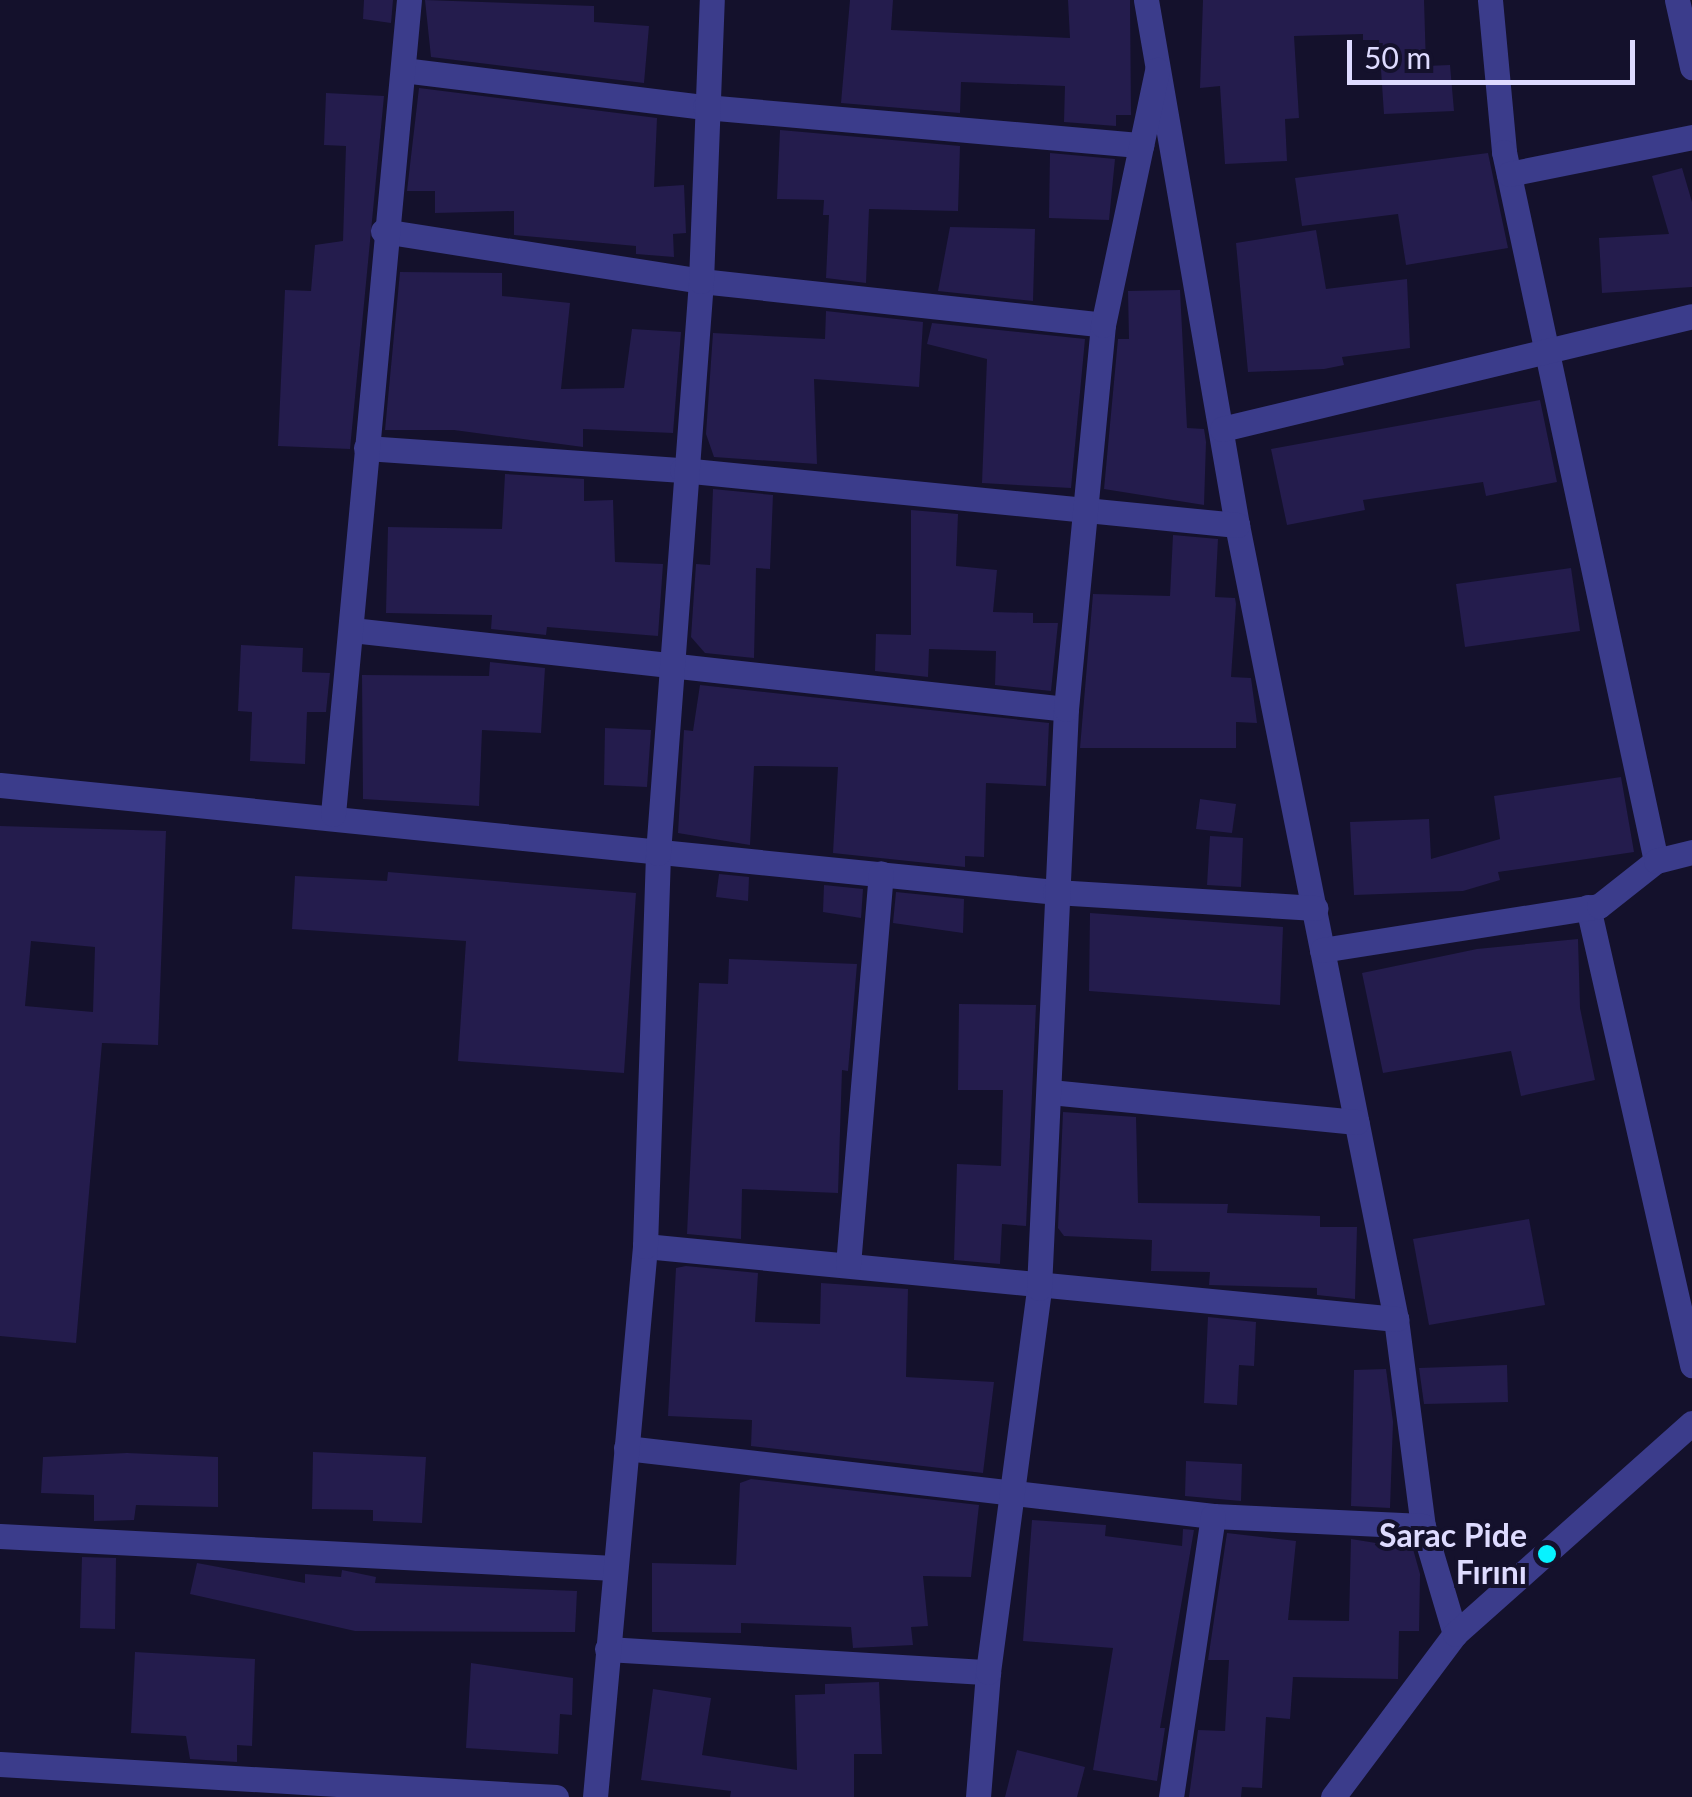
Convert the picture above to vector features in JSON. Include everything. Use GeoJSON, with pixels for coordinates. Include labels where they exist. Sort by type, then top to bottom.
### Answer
{"type":"FeatureCollection","features":[{"type":"Feature","properties":{"kind":"street"},"geometry":{"type":"LineString","coordinates":[[332,814],[352,630],[383,230],[409,0]]}},
{"type":"Feature","properties":{"kind":"street"},"geometry":{"type":"LineString","coordinates":[[595,1797],[645,1246],[658,854],[673,664],[682,470],[701,281],[712,0]]}},
{"type":"Feature","properties":{"kind":"street"},"geometry":{"type":"LineString","coordinates":[[1146,0],[1237,526],[1396,1319],[1424,1526],[1455,1634]]}},
{"type":"Feature","properties":{"kind":"street"},"geometry":{"type":"LineString","coordinates":[[1490,0],[1509,174],[1550,347],[1656,861]]}},
{"type":"Feature","properties":{"kind":"street"},"geometry":{"type":"LineString","coordinates":[[1677,0],[1692,67]]}},
{"type":"Feature","properties":{"kind":"street"},"geometry":{"type":"LineString","coordinates":[[403,70],[705,106],[1142,145]]}},
{"type":"Feature","properties":{"kind":"street"},"geometry":{"type":"LineString","coordinates":[[978,1797],[988,1672],[1040,1288],[1066,709],[1088,515],[1103,325],[1157,70]]}},
{"type":"Feature","properties":{"kind":"street"},"geometry":{"type":"LineString","coordinates":[[1509,174],[1692,137]]}},
{"type":"Feature","properties":{"kind":"street"},"geometry":{"type":"LineString","coordinates":[[383,230],[701,281],[1103,325]]}},
{"type":"Feature","properties":{"kind":"street"},"geometry":{"type":"LineString","coordinates":[[1222,429],[1550,347],[1692,316]]}},
{"type":"Feature","properties":{"kind":"street"},"geometry":{"type":"LineString","coordinates":[[366,448],[682,470],[1088,515],[1237,526]]}},
{"type":"Feature","properties":{"kind":"street"},"geometry":{"type":"LineString","coordinates":[[352,630],[1066,709]]}},
{"type":"Feature","properties":{"kind":"street"},"geometry":{"type":"LineString","coordinates":[[0,785],[332,814],[658,854],[1055,892],[1316,908]]}},
{"type":"Feature","properties":{"kind":"street"},"geometry":{"type":"LineString","coordinates":[[1322,950],[1588,908],[1656,861],[1692,852]]}},
{"type":"Feature","properties":{"kind":"street"},"geometry":{"type":"LineString","coordinates":[[848,1265],[881,873]]}},
{"type":"Feature","properties":{"kind":"street"},"geometry":{"type":"LineString","coordinates":[[1588,908],[1692,1365]]}},
{"type":"Feature","properties":{"kind":"street"},"geometry":{"type":"LineString","coordinates":[[1050,1092],[1357,1122]]}},
{"type":"Feature","properties":{"kind":"street"},"geometry":{"type":"LineString","coordinates":[[645,1246],[1040,1288],[1396,1319]]}},
{"type":"Feature","properties":{"kind":"street"},"geometry":{"type":"LineString","coordinates":[[1333,1797],[1455,1634],[1692,1422]]}},
{"type":"Feature","properties":{"kind":"street"},"geometry":{"type":"LineString","coordinates":[[626,1448],[1213,1516],[1424,1526]]}},
{"type":"Feature","properties":{"kind":"street"},"geometry":{"type":"LineString","coordinates":[[1171,1797],[1213,1516]]}},
{"type":"Feature","properties":{"kind":"street"},"geometry":{"type":"LineString","coordinates":[[0,1536],[614,1568]]}},
{"type":"Feature","properties":{"kind":"street"},"geometry":{"type":"LineString","coordinates":[[607,1649],[988,1672]]}},
{"type":"Feature","properties":{"kind":"street"},"geometry":{"type":"LineString","coordinates":[[0,1764],[556,1797]]}},
{"type":"Feature","properties":{"kind":"building"},"geometry":{"type":"Polygon","coordinates":[[[364,0],[393,0],[391,23],[363,19],[364,0]]]}},
{"type":"Feature","properties":{"kind":"building"},"geometry":{"type":"Polygon","coordinates":[[[425,0],[594,6],[594,22],[649,26],[644,83],[431,57],[425,0]]]}},
{"type":"Feature","properties":{"kind":"building"},"geometry":{"type":"Polygon","coordinates":[[[850,0],[893,0],[891,30],[1070,38],[1068,0],[1130,0],[1131,115],[1116,115],[1116,126],[1064,122],[1065,86],[961,82],[960,113],[841,103],[850,0]]]}},
{"type":"Feature","properties":{"kind":"building"},"geometry":{"type":"Polygon","coordinates":[[[1203,0],[1424,0],[1426,66],[1450,65],[1454,111],[1384,114],[1379,40],[1363,40],[1363,34],[1294,36],[1299,118],[1285,119],[1287,161],[1225,164],[1220,86],[1200,88],[1203,0]]]}},
{"type":"Feature","properties":{"kind":"building"},"geometry":{"type":"Polygon","coordinates":[[[419,88],[657,118],[654,187],[684,185],[686,233],[673,234],[674,257],[636,254],[636,246],[514,235],[514,211],[435,213],[435,191],[407,191],[419,88]]]}},
{"type":"Feature","properties":{"kind":"building"},"geometry":{"type":"Polygon","coordinates":[[[326,93],[384,96],[350,449],[278,446],[285,290],[311,291],[315,245],[343,241],[346,146],[324,145],[326,93]]]}},
{"type":"Feature","properties":{"kind":"building"},"geometry":{"type":"Polygon","coordinates":[[[780,130],[960,146],[958,211],[869,209],[866,283],[826,278],[829,215],[823,215],[824,200],[777,199],[780,130]]]}},
{"type":"Feature","properties":{"kind":"building"},"geometry":{"type":"Polygon","coordinates":[[[1050,153],[1115,159],[1109,220],[1049,218],[1050,153]]]}},
{"type":"Feature","properties":{"kind":"building"},"geometry":{"type":"Polygon","coordinates":[[[1488,153],[1508,248],[1406,265],[1398,214],[1302,226],[1295,178],[1488,153]]]}},
{"type":"Feature","properties":{"kind":"building"},"geometry":{"type":"Polygon","coordinates":[[[1682,168],[1692,202],[1692,287],[1602,293],[1599,238],[1669,234],[1652,176],[1682,168]]]}},
{"type":"Feature","properties":{"kind":"building"},"geometry":{"type":"Polygon","coordinates":[[[950,227],[1035,229],[1033,301],[938,291],[950,227]]]}},
{"type":"Feature","properties":{"kind":"building"},"geometry":{"type":"Polygon","coordinates":[[[1316,230],[1326,289],[1407,279],[1410,348],[1342,357],[1344,365],[1324,369],[1248,372],[1236,243],[1316,230]]]}},
{"type":"Feature","properties":{"kind":"building"},"geometry":{"type":"Polygon","coordinates":[[[400,272],[502,273],[502,296],[570,303],[561,389],[624,388],[632,329],[681,332],[673,433],[583,429],[583,447],[454,430],[385,430],[400,272]]]}},
{"type":"Feature","properties":{"kind":"building"},"geometry":{"type":"Polygon","coordinates":[[[1180,290],[1187,428],[1204,429],[1206,442],[1204,505],[1104,489],[1118,339],[1129,339],[1128,291],[1180,290]]]}},
{"type":"Feature","properties":{"kind":"building"},"geometry":{"type":"Polygon","coordinates":[[[826,311],[923,322],[919,387],[814,379],[817,464],[714,457],[706,434],[713,333],[825,339],[826,311]]]}},
{"type":"Feature","properties":{"kind":"building"},"geometry":{"type":"Polygon","coordinates":[[[932,323],[1085,339],[1071,488],[982,483],[987,359],[927,344],[932,323]]]}},
{"type":"Feature","properties":{"kind":"building"},"geometry":{"type":"Polygon","coordinates":[[[1540,400],[1557,482],[1486,496],[1483,482],[1363,500],[1365,510],[1287,525],[1271,449],[1540,400]]]}},
{"type":"Feature","properties":{"kind":"building"},"geometry":{"type":"Polygon","coordinates":[[[505,474],[584,479],[584,501],[613,500],[615,562],[663,564],[658,636],[547,627],[546,635],[491,629],[492,615],[386,613],[388,527],[502,529],[505,474]]]}},
{"type":"Feature","properties":{"kind":"building"},"geometry":{"type":"Polygon","coordinates":[[[713,489],[773,495],[770,569],[756,568],[754,658],[705,653],[691,637],[696,564],[710,565],[713,489]]]}},
{"type":"Feature","properties":{"kind":"building"},"geometry":{"type":"Polygon","coordinates":[[[911,510],[958,514],[956,566],[997,570],[993,612],[1033,613],[1033,623],[1058,623],[1051,691],[995,685],[996,651],[929,649],[928,677],[875,671],[876,634],[911,635],[911,510]]]}},
{"type":"Feature","properties":{"kind":"building"},"geometry":{"type":"Polygon","coordinates":[[[1173,535],[1218,539],[1215,597],[1235,598],[1236,604],[1231,677],[1251,678],[1257,723],[1236,722],[1236,748],[1080,748],[1093,594],[1170,596],[1173,535]]]}},
{"type":"Feature","properties":{"kind":"building"},"geometry":{"type":"Polygon","coordinates":[[[1571,568],[1580,631],[1465,647],[1456,584],[1571,568]]]}},
{"type":"Feature","properties":{"kind":"building"},"geometry":{"type":"Polygon","coordinates":[[[241,645],[303,648],[302,672],[330,673],[326,712],[307,712],[305,764],[250,761],[252,712],[238,711],[241,645]]]}},
{"type":"Feature","properties":{"kind":"building"},"geometry":{"type":"Polygon","coordinates":[[[490,662],[545,668],[541,733],[482,730],[479,806],[363,799],[362,675],[489,676],[490,662]]]}},
{"type":"Feature","properties":{"kind":"building"},"geometry":{"type":"Polygon","coordinates":[[[700,685],[1049,723],[1046,786],[986,783],[984,857],[965,856],[965,867],[833,853],[838,767],[754,766],[750,845],[678,833],[684,730],[693,731],[700,685]]]}},
{"type":"Feature","properties":{"kind":"building"},"geometry":{"type":"Polygon","coordinates":[[[605,728],[651,730],[647,787],[604,785],[605,728]]]}},
{"type":"Feature","properties":{"kind":"building"},"geometry":{"type":"Polygon","coordinates":[[[1621,777],[1634,852],[1498,872],[1500,880],[1463,891],[1354,895],[1350,822],[1429,819],[1431,859],[1500,839],[1494,796],[1621,777]]]}},
{"type":"Feature","properties":{"kind":"building"},"geometry":{"type":"Polygon","coordinates":[[[1200,799],[1236,804],[1232,833],[1196,829],[1200,799]]]}},
{"type":"Feature","properties":{"kind":"building"},"geometry":{"type":"Polygon","coordinates":[[[0,826],[166,831],[158,1045],[102,1043],[76,1343],[0,1336],[0,826]],[[31,941],[25,1006],[93,1012],[95,947],[31,941]]]}},
{"type":"Feature","properties":{"kind":"building"},"geometry":{"type":"Polygon","coordinates":[[[1210,836],[1243,838],[1241,887],[1207,885],[1210,836]]]}},
{"type":"Feature","properties":{"kind":"building"},"geometry":{"type":"Polygon","coordinates":[[[388,872],[636,893],[624,1073],[458,1061],[466,941],[292,929],[295,876],[387,881],[388,872]]]}},
{"type":"Feature","properties":{"kind":"building"},"geometry":{"type":"Polygon","coordinates":[[[719,874],[749,877],[748,901],[716,897],[719,874]]]}},
{"type":"Feature","properties":{"kind":"building"},"geometry":{"type":"Polygon","coordinates":[[[824,885],[863,889],[861,918],[823,912],[824,885]]]}},
{"type":"Feature","properties":{"kind":"building"},"geometry":{"type":"Polygon","coordinates":[[[896,892],[964,899],[963,933],[893,923],[896,892]]]}},
{"type":"Feature","properties":{"kind":"building"},"geometry":{"type":"Polygon","coordinates":[[[1090,913],[1283,927],[1280,1005],[1089,991],[1090,913]]]}},
{"type":"Feature","properties":{"kind":"building"},"geometry":{"type":"Polygon","coordinates":[[[1578,939],[1580,1008],[1595,1080],[1521,1096],[1511,1051],[1383,1073],[1362,973],[1477,949],[1578,939]]]}},
{"type":"Feature","properties":{"kind":"building"},"geometry":{"type":"Polygon","coordinates":[[[729,959],[857,964],[848,1071],[842,1070],[838,1193],[742,1189],[741,1239],[687,1234],[699,983],[728,984],[729,959]]]}},
{"type":"Feature","properties":{"kind":"building"},"geometry":{"type":"Polygon","coordinates":[[[959,1004],[1036,1005],[1026,1226],[1002,1224],[1000,1264],[954,1260],[957,1164],[1001,1166],[1003,1090],[958,1090],[959,1004]]]}},
{"type":"Feature","properties":{"kind":"building"},"geometry":{"type":"Polygon","coordinates":[[[1063,1112],[1136,1117],[1138,1203],[1228,1204],[1227,1213],[1320,1216],[1320,1227],[1357,1227],[1355,1299],[1317,1295],[1317,1288],[1209,1285],[1210,1272],[1151,1271],[1152,1240],[1064,1236],[1058,1228],[1063,1112]]]}},
{"type":"Feature","properties":{"kind":"building"},"geometry":{"type":"Polygon","coordinates":[[[1529,1219],[1545,1305],[1429,1325],[1413,1239],[1529,1219]]]}},
{"type":"Feature","properties":{"kind":"building"},"geometry":{"type":"Polygon","coordinates":[[[676,1268],[758,1273],[755,1322],[820,1324],[821,1283],[908,1289],[906,1377],[994,1382],[983,1473],[751,1446],[752,1420],[668,1416],[676,1268]]]}},
{"type":"Feature","properties":{"kind":"building"},"geometry":{"type":"Polygon","coordinates":[[[1208,1317],[1256,1322],[1254,1366],[1239,1365],[1237,1405],[1204,1403],[1208,1317]]]}},
{"type":"Feature","properties":{"kind":"building"},"geometry":{"type":"Polygon","coordinates":[[[1507,1365],[1508,1402],[1424,1404],[1419,1368],[1507,1365]]]}},
{"type":"Feature","properties":{"kind":"building"},"geometry":{"type":"Polygon","coordinates":[[[1386,1369],[1393,1422],[1390,1508],[1351,1506],[1354,1370],[1386,1369]]]}},
{"type":"Feature","properties":{"kind":"building"},"geometry":{"type":"Polygon","coordinates":[[[313,1452],[426,1457],[422,1523],[373,1521],[373,1510],[312,1509],[313,1452]]]}},
{"type":"Feature","properties":{"kind":"building"},"geometry":{"type":"Polygon","coordinates":[[[127,1453],[218,1457],[218,1507],[136,1505],[134,1520],[94,1521],[94,1495],[41,1493],[43,1457],[127,1453]]]}},
{"type":"Feature","properties":{"kind":"building"},"geometry":{"type":"Polygon","coordinates":[[[1186,1461],[1242,1464],[1241,1501],[1185,1496],[1186,1461]]]}},
{"type":"Feature","properties":{"kind":"building"},"geometry":{"type":"Polygon","coordinates":[[[751,1479],[979,1505],[971,1577],[923,1576],[928,1626],[911,1627],[913,1645],[853,1648],[851,1627],[741,1623],[741,1633],[652,1632],[652,1563],[736,1565],[740,1483],[751,1479]]]}},
{"type":"Feature","properties":{"kind":"building"},"geometry":{"type":"Polygon","coordinates":[[[1032,1520],[1106,1525],[1105,1536],[1182,1546],[1183,1529],[1194,1530],[1160,1728],[1165,1728],[1157,1781],[1093,1770],[1113,1648],[1023,1641],[1032,1520]]]}},
{"type":"Feature","properties":{"kind":"building"},"geometry":{"type":"Polygon","coordinates":[[[1227,1533],[1296,1541],[1288,1620],[1349,1621],[1351,1539],[1413,1549],[1420,1574],[1419,1631],[1399,1631],[1398,1679],[1293,1677],[1290,1719],[1266,1717],[1262,1788],[1242,1787],[1241,1797],[1189,1797],[1198,1730],[1225,1731],[1229,1660],[1208,1660],[1227,1533]]]}},
{"type":"Feature","properties":{"kind":"building"},"geometry":{"type":"Polygon","coordinates":[[[82,1557],[116,1558],[115,1629],[80,1628],[82,1557]]]}},
{"type":"Feature","properties":{"kind":"building"},"geometry":{"type":"Polygon","coordinates":[[[197,1563],[305,1583],[305,1574],[341,1577],[342,1570],[376,1577],[375,1583],[577,1591],[575,1632],[355,1631],[190,1594],[197,1563]]]}},
{"type":"Feature","properties":{"kind":"building"},"geometry":{"type":"Polygon","coordinates":[[[135,1652],[255,1659],[252,1746],[237,1745],[237,1762],[190,1759],[186,1736],[131,1733],[135,1652]]]}},
{"type":"Feature","properties":{"kind":"building"},"geometry":{"type":"Polygon","coordinates":[[[471,1663],[573,1678],[572,1715],[560,1714],[558,1754],[466,1748],[471,1663]]]}},
{"type":"Feature","properties":{"kind":"building"},"geometry":{"type":"Polygon","coordinates":[[[879,1682],[882,1754],[854,1754],[854,1797],[730,1797],[731,1791],[641,1780],[653,1689],[711,1698],[702,1755],[797,1770],[795,1695],[825,1694],[825,1684],[879,1682]]]}},
{"type":"Feature","properties":{"kind":"building"},"geometry":{"type":"Polygon","coordinates":[[[1017,1750],[1085,1767],[1077,1797],[1005,1797],[1017,1750]]]}},
{"type":"Feature","properties":{"kind":"place","name":"Sarac Pide Fırını"},"geometry":{"type":"Point","coordinates":[1547,1554]}}]}
